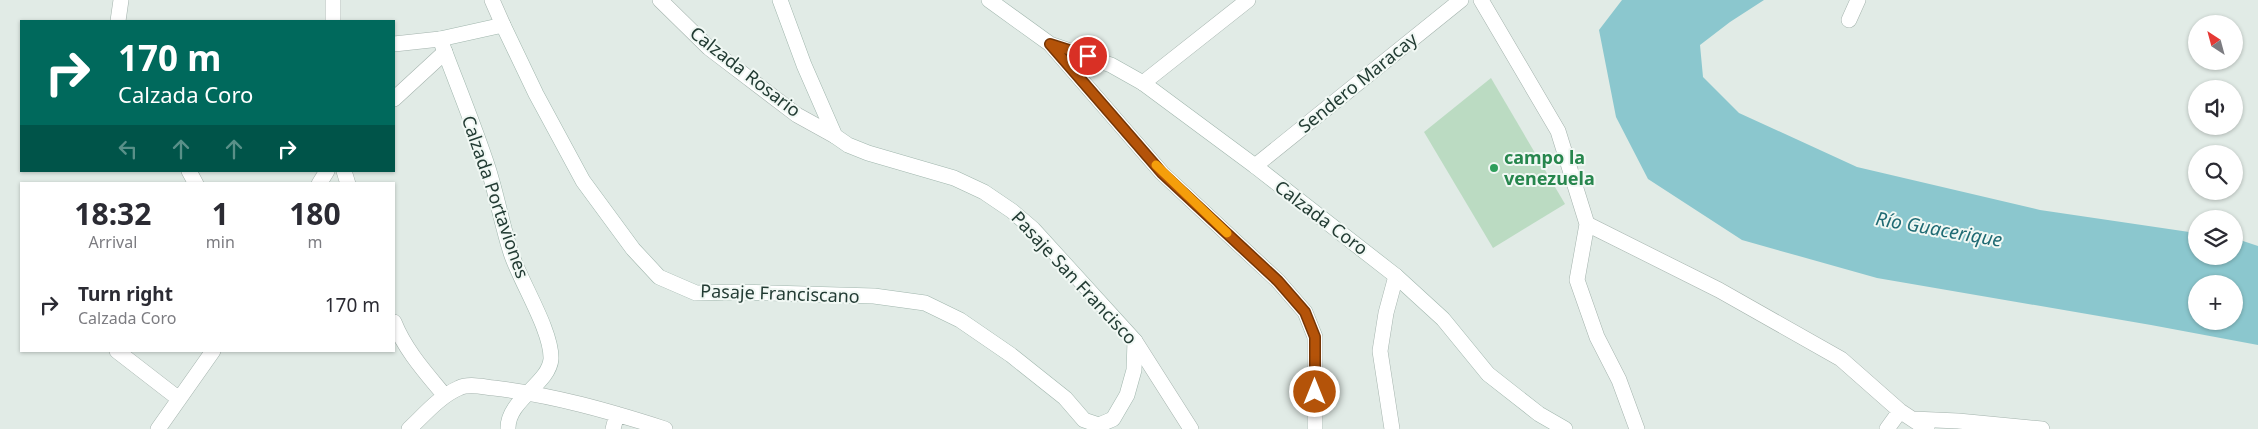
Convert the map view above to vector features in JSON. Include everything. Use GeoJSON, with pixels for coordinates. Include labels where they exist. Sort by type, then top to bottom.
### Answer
{"type":"FeatureCollection","features":[{"type":"Feature","properties":{"kind":"street"},"geometry":{"type":"LineString","coordinates":[[118,20],[121,0]]}},
{"type":"Feature","properties":{"kind":"street"},"geometry":{"type":"LineString","coordinates":[[333,0],[333,20]]}},
{"type":"Feature","properties":{"kind":"street","name":"Pasaje Franciscano"},"geometry":{"type":"LineString","coordinates":[[492,0],[536,94],[583,180],[633,249],[659,278],[696,293],[874,296],[925,303],[960,320],[1011,355],[1065,398],[1084,420],[1099,427]]}},
{"type":"Feature","properties":{"kind":"street","name":"Calzada Rosario"},"geometry":{"type":"LineString","coordinates":[[660,0],[709,48],[797,115],[836,136]]}},
{"type":"Feature","properties":{"kind":"street"},"geometry":{"type":"LineString","coordinates":[[780,0],[804,65],[836,136]]}},
{"type":"Feature","properties":{"kind":"street"},"geometry":{"type":"LineString","coordinates":[[990,0],[1050,44],[1162,173],[1278,281],[1305,312],[1315,337],[1315,429]]}},
{"type":"Feature","properties":{"kind":"street"},"geometry":{"type":"LineString","coordinates":[[1143,83],[1248,0]]}},
{"type":"Feature","properties":{"kind":"street","name":"Sendero Maracay"},"geometry":{"type":"LineString","coordinates":[[1255,166],[1461,0]]}},
{"type":"Feature","properties":{"kind":"street"},"geometry":{"type":"LineString","coordinates":[[1481,0],[1558,132],[1587,224],[1581,248],[1578,280],[1597,337],[1619,380],[1637,429]]}},
{"type":"Feature","properties":{"kind":"street"},"geometry":{"type":"LineString","coordinates":[[1849,20],[1858,0]]}},
{"type":"Feature","properties":{"kind":"street"},"geometry":{"type":"LineString","coordinates":[[395,44],[442,46],[503,24]]}},
{"type":"Feature","properties":{"kind":"street","name":"Calzada Coro"},"geometry":{"type":"LineString","coordinates":[[1050,44],[1111,65],[1143,83],[1255,166],[1396,276],[1443,319],[1488,374],[1539,414],[1565,429]]}},
{"type":"Feature","properties":{"kind":"street"},"geometry":{"type":"LineString","coordinates":[[395,98],[442,46]]}},
{"type":"Feature","properties":{"kind":"street","name":"Calzada Portaviones"},"geometry":{"type":"LineString","coordinates":[[442,46],[488,169],[512,254],[550,343],[551,361],[543,376],[528,392],[510,418],[508,429]]}},
{"type":"Feature","properties":{"kind":"street","name":"Pasaje San Francisco"},"geometry":{"type":"LineString","coordinates":[[836,136],[848,145],[868,153],[954,178],[984,192],[1012,211],[1033,229],[1135,341],[1191,429]]}},
{"type":"Feature","properties":{"kind":"street"},"geometry":{"type":"LineString","coordinates":[[1587,224],[1718,290],[1841,359],[1906,415],[1927,429]]}},
{"type":"Feature","properties":{"kind":"street"},"geometry":{"type":"LineString","coordinates":[[1392,429],[1380,351],[1386,313],[1396,276]]}},
{"type":"Feature","properties":{"kind":"street"},"geometry":{"type":"LineString","coordinates":[[395,324],[421,368],[445,396]]}},
{"type":"Feature","properties":{"kind":"street"},"geometry":{"type":"LineString","coordinates":[[1099,427],[1114,418],[1127,394],[1134,370],[1135,341]]}},
{"type":"Feature","properties":{"kind":"street"},"geometry":{"type":"LineString","coordinates":[[119,352],[179,400]]}},
{"type":"Feature","properties":{"kind":"street"},"geometry":{"type":"LineString","coordinates":[[158,429],[212,352]]}},
{"type":"Feature","properties":{"kind":"street"},"geometry":{"type":"LineString","coordinates":[[409,429],[445,396],[461,387],[474,386],[528,392],[617,414],[665,429]]}},
{"type":"Feature","properties":{"kind":"street"},"geometry":{"type":"LineString","coordinates":[[613,429],[617,414]]}},
{"type":"Feature","properties":{"kind":"street"},"geometry":{"type":"LineString","coordinates":[[1887,429],[1906,415],[2042,429]]}},
{"type":"Feature","properties":{"kind":"green space","name":"campo la venezuela"},"geometry":{"type":"Polygon","coordinates":[[[1491,78],[1565,204],[1493,248],[1424,132],[1491,78]]]}},
{"type":"Feature","properties":{"kind":"water","name":"Río Guacerique"},"geometry":{"type":"Polygon","coordinates":[[[1622,0],[1764,0],[1730,22],[1700,45],[1703,77],[1739,113],[1857,167],[2040,210],[2188,232],[2188,265],[2243,265],[2243,241],[2258,246],[2258,345],[1877,278],[1742,240],[1648,179],[1616,117],[1599,30],[1622,0]]]}},
{"type":"Feature","properties":{"kind":"slow traffic"},"geometry":{"type":"LineString","coordinates":[[1156,165],[1162,173],[1227,233]]}},
{"type":"Feature","properties":{"kind":"place","name":"campo la venezuela"},"geometry":{"type":"Point","coordinates":[1494,168]}},
{"type":"Feature","properties":{"kind":"route"},"geometry":{"type":"LineString","coordinates":[[1088,56],[1050,44],[1162,173],[1278,281],[1305,312],[1315,337],[1315,392]]}}]}
